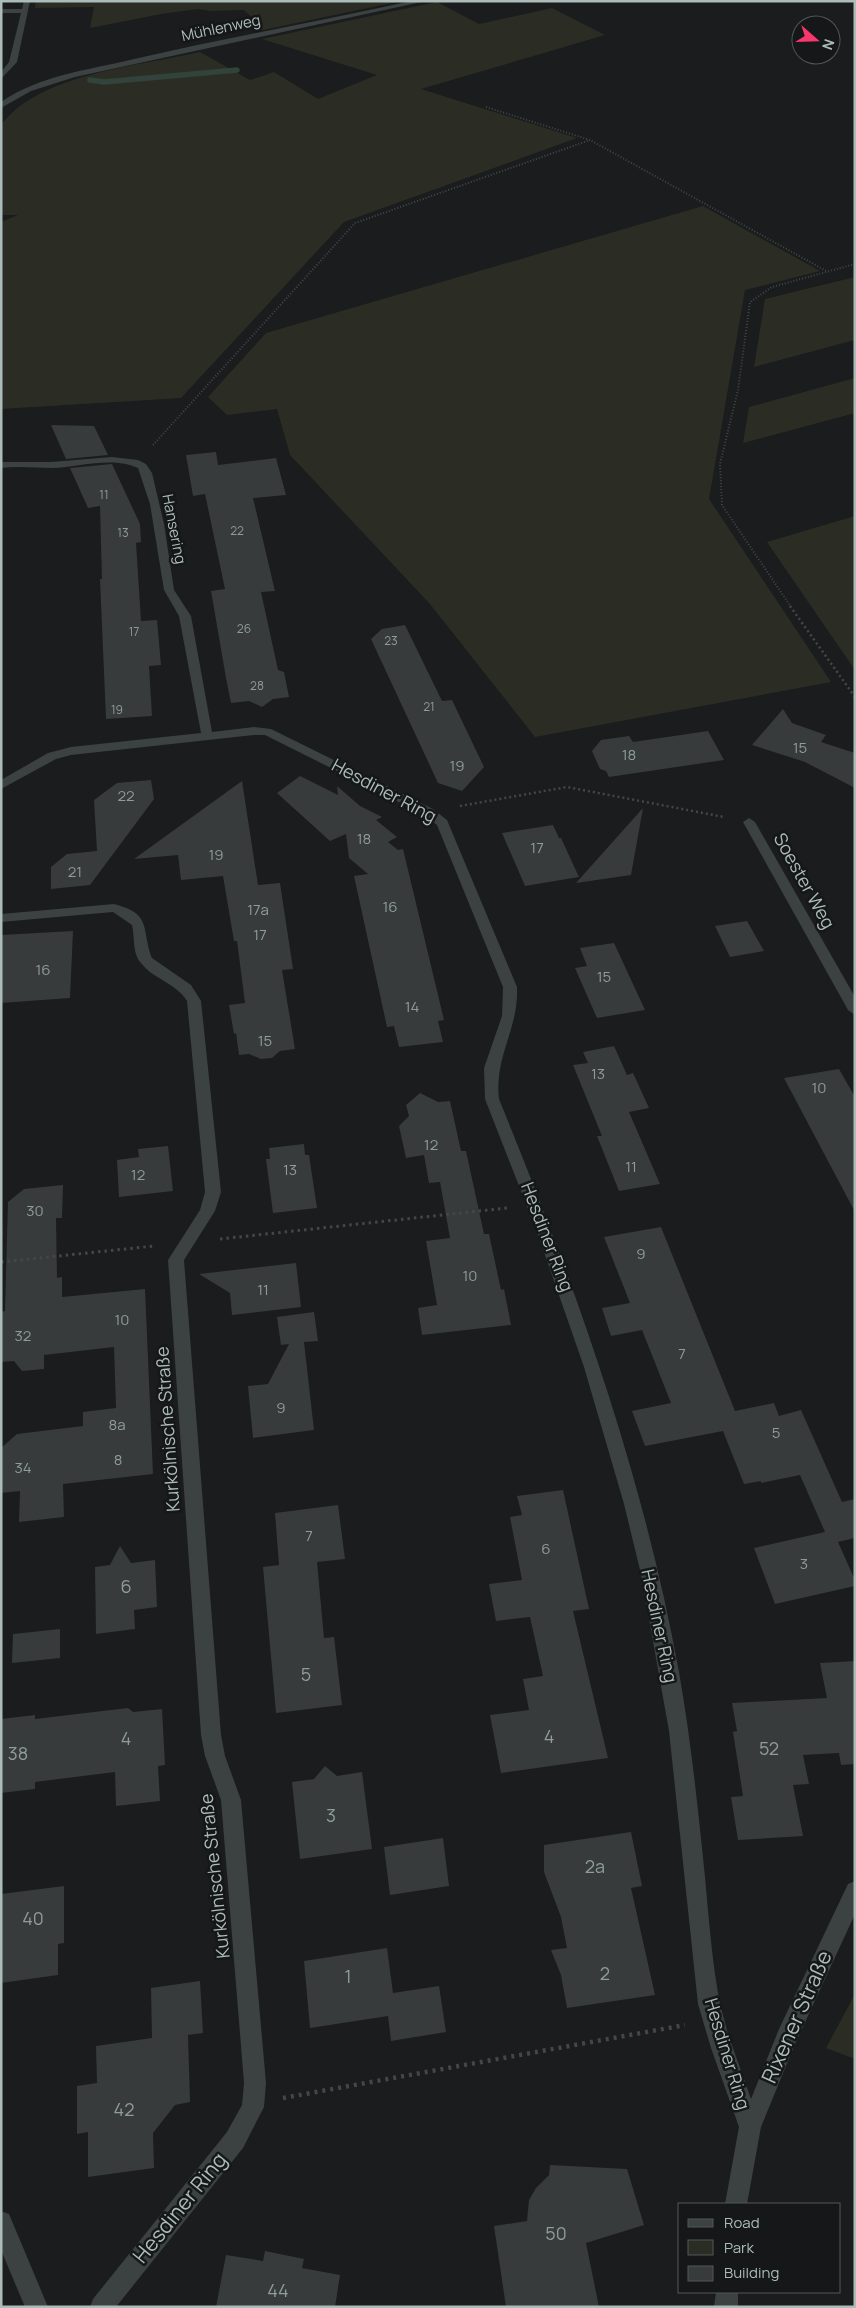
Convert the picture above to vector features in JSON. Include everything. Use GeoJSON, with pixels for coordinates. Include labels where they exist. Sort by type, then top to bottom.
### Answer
{"type":"FeatureCollection","features":[{"type":"Feature","properties":{"kind":"street"},"geometry":{"type":"LineString","coordinates":[[1,78],[13,62],[27,1]]}},
{"type":"Feature","properties":{"kind":"street","name":"Mühlenweg"},"geometry":{"type":"LineString","coordinates":[[1,106],[27,91],[61,79],[142,59],[423,1]]}},
{"type":"Feature","properties":{"kind":"street"},"geometry":{"type":"LineString","coordinates":[[1,11],[25,11]]}},
{"type":"Feature","properties":{"kind":"street"},"geometry":{"type":"LineString","coordinates":[[16,88],[27,91]]}},
{"type":"Feature","properties":{"kind":"street"},"geometry":{"type":"LineString","coordinates":[[1,465],[53,465],[118,460],[136,463]]}},
{"type":"Feature","properties":{"kind":"street","name":"Hansering"},"geometry":{"type":"LineString","coordinates":[[136,463],[146,470],[158,518],[170,595],[183,609],[207,735]]}},
{"type":"Feature","properties":{"kind":"street","name":"Hesdiner Ring"},"geometry":{"type":"LineString","coordinates":[[1,785],[60,753],[88,748],[254,730],[276,735],[429,812],[438,818],[444,827],[510,987],[512,1010],[492,1059],[489,1083],[492,1099],[536,1206],[579,1326],[626,1478],[663,1639],[676,1707],[704,1966],[713,2020],[750,2127]]}},
{"type":"Feature","properties":{"kind":"street","name":"Soester Weg"},"geometry":{"type":"LineString","coordinates":[[749,822],[855,1010]]}},
{"type":"Feature","properties":{"kind":"street","name":"Kurkölnische Straße"},"geometry":{"type":"LineString","coordinates":[[1,918],[94,909],[114,908],[122,911],[138,923],[141,935],[141,948],[146,961],[191,993],[194,1001],[213,1192],[208,1212],[185,1242],[176,1260],[211,1735],[215,1756],[231,1800],[255,2083],[254,2107]]}},
{"type":"Feature","properties":{"kind":"street","name":"Rixener Straße"},"geometry":{"type":"LineString","coordinates":[[736,2203],[750,2127],[787,2037],[855,1891]]}},
{"type":"Feature","properties":{"kind":"street","name":"Hesdiner Ring"},"geometry":{"type":"LineString","coordinates":[[101,2307],[235,2140],[254,2107]]}},
{"type":"Feature","properties":{"kind":"street"},"geometry":{"type":"LineString","coordinates":[[1,2222],[37,2307]]}},
{"type":"Feature","properties":{"kind":"street"},"geometry":{"type":"LineString","coordinates":[[726,2307],[727,2293]]}},
{"type":"Feature","properties":{"kind":"path"},"geometry":{"type":"LineString","coordinates":[[486,107],[590,140],[828,272]]}},
{"type":"Feature","properties":{"kind":"path"},"geometry":{"type":"LineString","coordinates":[[136,463],[355,223],[590,140]]}},
{"type":"Feature","properties":{"kind":"path"},"geometry":{"type":"LineString","coordinates":[[855,264],[772,287],[750,302],[738,390],[720,464],[722,505],[753,553],[855,697]]}},
{"type":"Feature","properties":{"kind":"path"},"geometry":{"type":"LineString","coordinates":[[429,812],[567,787],[749,822]]}},
{"type":"Feature","properties":{"kind":"path"},"geometry":{"type":"LineString","coordinates":[[1,1262],[536,1206]]}},
{"type":"Feature","properties":{"kind":"path"},"geometry":{"type":"LineString","coordinates":[[254,2107],[294,2095],[713,2020]]}},
{"type":"Feature","properties":{"kind":"green space"},"geometry":{"type":"Polygon","coordinates":[[[36,1],[401,1],[263,30],[246,28],[255,20],[244,10],[211,11],[198,9],[90,28],[94,7],[35,8],[36,1]]]}},
{"type":"Feature","properties":{"kind":"green space"},"geometry":{"type":"Polygon","coordinates":[[[437,2],[479,24],[552,8],[605,35],[421,89],[577,138],[344,222],[181,398],[1,409],[1,225],[3,221],[18,215],[1,215],[1,124],[13,112],[27,101],[66,82],[88,75],[200,52],[250,80],[274,72],[318,99],[377,75],[262,39],[437,2]]]}},
{"type":"Feature","properties":{"kind":"green space"},"geometry":{"type":"Polygon","coordinates":[[[703,206],[820,271],[745,290],[709,499],[831,682],[535,737],[430,604],[290,455],[277,409],[227,415],[208,397],[266,333],[703,206]]]}},
{"type":"Feature","properties":{"kind":"green space"},"geometry":{"type":"Polygon","coordinates":[[[855,277],[855,340],[754,367],[765,299],[855,277]]]}},
{"type":"Feature","properties":{"kind":"green space"},"geometry":{"type":"Polygon","coordinates":[[[855,378],[855,413],[743,443],[749,407],[855,378]]]}},
{"type":"Feature","properties":{"kind":"green space"},"geometry":{"type":"Polygon","coordinates":[[[855,516],[855,670],[767,542],[855,516]]]}},
{"type":"Feature","properties":{"kind":"green space"},"geometry":{"type":"Polygon","coordinates":[[[855,1994],[855,2059],[826,2048],[855,1994]]]}},
{"type":"Feature","properties":{"kind":"building"},"geometry":{"type":"Polygon","coordinates":[[[51,425],[94,426],[108,455],[66,459],[51,425]]]}},
{"type":"Feature","properties":{"kind":"building"},"geometry":{"type":"Polygon","coordinates":[[[216,452],[218,465],[276,458],[286,495],[253,498],[275,591],[261,592],[278,670],[284,672],[289,697],[273,699],[262,707],[249,701],[231,703],[211,591],[225,589],[205,494],[193,496],[186,455],[216,452]]]}},
{"type":"Feature","properties":{"kind":"building"},"geometry":{"type":"Polygon","coordinates":[[[112,464],[140,524],[141,542],[136,543],[141,621],[157,620],[161,665],[149,666],[152,716],[106,719],[100,579],[102,579],[100,506],[88,508],[70,468],[112,464]]]}},
{"type":"Feature","properties":{"kind":"building"},"geometry":{"type":"Polygon","coordinates":[[[405,625],[442,701],[452,700],[484,767],[462,791],[438,783],[371,639],[382,629],[405,625]]]}},
{"type":"Feature","properties":{"kind":"building"},"geometry":{"type":"Polygon","coordinates":[[[783,709],[792,723],[826,735],[821,742],[855,753],[855,788],[805,762],[752,745],[783,709]]]}},
{"type":"Feature","properties":{"kind":"building"},"geometry":{"type":"Polygon","coordinates":[[[708,731],[724,760],[609,777],[606,771],[600,769],[592,751],[601,740],[629,736],[633,742],[708,731]]]}},
{"type":"Feature","properties":{"kind":"building"},"geometry":{"type":"Polygon","coordinates":[[[300,776],[338,795],[337,786],[360,806],[382,817],[376,820],[397,837],[388,842],[398,850],[403,849],[444,1020],[438,1021],[443,1042],[399,1047],[394,1026],[387,1027],[354,876],[368,874],[349,858],[346,834],[330,841],[277,793],[300,776]]]}},
{"type":"Feature","properties":{"kind":"building"},"geometry":{"type":"Polygon","coordinates":[[[151,780],[154,799],[90,885],[51,889],[51,867],[67,854],[97,851],[94,800],[117,783],[151,780]]]}},
{"type":"Feature","properties":{"kind":"building"},"geometry":{"type":"Polygon","coordinates":[[[242,781],[258,885],[280,883],[293,969],[282,970],[295,1049],[280,1051],[272,1058],[261,1059],[249,1054],[239,1055],[236,1033],[234,1034],[229,1005],[245,1003],[237,941],[234,941],[223,876],[181,880],[178,855],[134,859],[242,781]]]}},
{"type":"Feature","properties":{"kind":"building"},"geometry":{"type":"Polygon","coordinates":[[[643,808],[631,875],[576,883],[643,808]]]}},
{"type":"Feature","properties":{"kind":"building"},"geometry":{"type":"Polygon","coordinates":[[[553,825],[579,877],[525,886],[502,833],[553,825]]]}},
{"type":"Feature","properties":{"kind":"building"},"geometry":{"type":"Polygon","coordinates":[[[747,921],[764,951],[730,957],[715,926],[747,921]]]}},
{"type":"Feature","properties":{"kind":"building"},"geometry":{"type":"Polygon","coordinates":[[[73,931],[70,998],[1,1003],[1,935],[73,931]]]}},
{"type":"Feature","properties":{"kind":"building"},"geometry":{"type":"Polygon","coordinates":[[[614,943],[645,1010],[597,1018],[575,968],[587,966],[580,948],[614,943]]]}},
{"type":"Feature","properties":{"kind":"building"},"geometry":{"type":"Polygon","coordinates":[[[614,1046],[627,1075],[633,1073],[649,1108],[629,1112],[660,1184],[619,1191],[597,1136],[602,1136],[573,1065],[588,1063],[583,1052],[614,1046]]]}},
{"type":"Feature","properties":{"kind":"building"},"geometry":{"type":"Polygon","coordinates":[[[839,1069],[855,1097],[855,1212],[784,1078],[839,1069]]]}},
{"type":"Feature","properties":{"kind":"building"},"geometry":{"type":"Polygon","coordinates":[[[420,1093],[438,1102],[450,1101],[461,1151],[466,1151],[484,1234],[489,1234],[501,1290],[504,1289],[511,1325],[422,1335],[418,1308],[437,1305],[426,1241],[450,1238],[440,1182],[429,1183],[424,1155],[406,1158],[399,1126],[409,1116],[406,1105],[420,1093]]]}},
{"type":"Feature","properties":{"kind":"building"},"geometry":{"type":"Polygon","coordinates":[[[304,1144],[305,1155],[309,1155],[317,1208],[273,1213],[266,1159],[270,1159],[269,1148],[304,1144]]]}},
{"type":"Feature","properties":{"kind":"building"},"geometry":{"type":"Polygon","coordinates":[[[168,1146],[173,1191],[119,1197],[117,1160],[139,1157],[138,1149],[168,1146]]]}},
{"type":"Feature","properties":{"kind":"building"},"geometry":{"type":"Polygon","coordinates":[[[63,1185],[62,1218],[56,1218],[57,1278],[62,1277],[62,1297],[145,1289],[153,1474],[63,1484],[64,1517],[19,1522],[20,1491],[1,1493],[1,1448],[17,1434],[83,1426],[83,1412],[116,1408],[114,1347],[44,1355],[44,1369],[22,1371],[14,1361],[1,1362],[1,1312],[5,1311],[8,1202],[24,1189],[63,1185]]]}},
{"type":"Feature","properties":{"kind":"building"},"geometry":{"type":"Polygon","coordinates":[[[661,1227],[735,1411],[774,1403],[779,1416],[801,1410],[842,1502],[855,1499],[855,1538],[838,1542],[855,1580],[855,1586],[775,1604],[754,1548],[825,1532],[800,1475],[761,1483],[761,1481],[744,1484],[723,1431],[645,1446],[632,1411],[671,1403],[642,1330],[611,1336],[602,1308],[630,1303],[604,1237],[661,1227]]]}},
{"type":"Feature","properties":{"kind":"building"},"geometry":{"type":"Polygon","coordinates":[[[296,1263],[301,1307],[232,1315],[230,1293],[199,1274],[296,1263]]]}},
{"type":"Feature","properties":{"kind":"building"},"geometry":{"type":"Polygon","coordinates":[[[314,1312],[318,1341],[304,1342],[314,1430],[253,1438],[248,1386],[268,1384],[289,1344],[281,1345],[277,1317],[314,1312]]]}},
{"type":"Feature","properties":{"kind":"building"},"geometry":{"type":"Polygon","coordinates":[[[563,1490],[589,1609],[573,1611],[608,1758],[501,1773],[490,1715],[529,1710],[523,1679],[543,1676],[530,1617],[496,1621],[489,1584],[522,1580],[510,1517],[522,1515],[517,1496],[563,1490]]]}},
{"type":"Feature","properties":{"kind":"building"},"geometry":{"type":"Polygon","coordinates":[[[338,1505],[345,1559],[317,1562],[324,1638],[334,1637],[342,1705],[276,1713],[263,1567],[279,1565],[275,1513],[338,1505]]]}},
{"type":"Feature","properties":{"kind":"building"},"geometry":{"type":"Polygon","coordinates":[[[120,1546],[131,1563],[155,1560],[157,1607],[134,1610],[135,1629],[96,1634],[95,1567],[110,1565],[120,1546]]]}},
{"type":"Feature","properties":{"kind":"building"},"geometry":{"type":"Polygon","coordinates":[[[60,1629],[60,1658],[12,1663],[13,1634],[60,1629]]]}},
{"type":"Feature","properties":{"kind":"building"},"geometry":{"type":"Polygon","coordinates":[[[855,1661],[855,1764],[841,1765],[839,1753],[803,1755],[809,1784],[793,1785],[803,1836],[738,1840],[731,1797],[743,1796],[733,1732],[737,1731],[732,1703],[827,1698],[820,1663],[855,1661]]]}},
{"type":"Feature","properties":{"kind":"building"},"geometry":{"type":"Polygon","coordinates":[[[128,1708],[133,1712],[162,1709],[165,1765],[158,1766],[160,1801],[116,1806],[115,1772],[35,1782],[35,1789],[1,1793],[1,1719],[35,1715],[35,1719],[128,1708]]]}},
{"type":"Feature","properties":{"kind":"building"},"geometry":{"type":"Polygon","coordinates":[[[325,1766],[337,1776],[362,1772],[372,1849],[300,1859],[292,1782],[314,1779],[325,1766]]]}},
{"type":"Feature","properties":{"kind":"building"},"geometry":{"type":"Polygon","coordinates":[[[631,1832],[642,1886],[631,1888],[655,1995],[567,2008],[561,1975],[551,1950],[567,1948],[561,1917],[544,1872],[544,1845],[631,1832]]]}},
{"type":"Feature","properties":{"kind":"building"},"geometry":{"type":"Polygon","coordinates":[[[443,1838],[449,1886],[390,1895],[384,1847],[443,1838]]]}},
{"type":"Feature","properties":{"kind":"building"},"geometry":{"type":"Polygon","coordinates":[[[64,1886],[64,1943],[58,1944],[58,1975],[1,1983],[1,1894],[64,1886]]]}},
{"type":"Feature","properties":{"kind":"building"},"geometry":{"type":"Polygon","coordinates":[[[387,1948],[393,1993],[439,1986],[446,2032],[391,2041],[388,2016],[310,2028],[304,1961],[387,1948]]]}},
{"type":"Feature","properties":{"kind":"building"},"geometry":{"type":"Polygon","coordinates":[[[200,1981],[203,2033],[188,2035],[190,2102],[175,2105],[153,2133],[154,2168],[88,2177],[88,2132],[77,2134],[77,2086],[97,2083],[96,2046],[152,2038],[151,1988],[200,1981]]]}},
{"type":"Feature","properties":{"kind":"building"},"geometry":{"type":"Polygon","coordinates":[[[550,2165],[627,2169],[644,2225],[586,2243],[599,2307],[506,2307],[494,2226],[527,2221],[529,2200],[536,2188],[549,2175],[550,2165]]]}},
{"type":"Feature","properties":{"kind":"building"},"geometry":{"type":"Polygon","coordinates":[[[265,2251],[304,2259],[302,2268],[340,2275],[335,2307],[216,2307],[226,2255],[263,2261],[265,2251]]]}},
{"type":"Feature","properties":{"kind":"waterway"},"geometry":{"type":"LineString","coordinates":[[90,80],[104,82],[237,70]]}}]}
